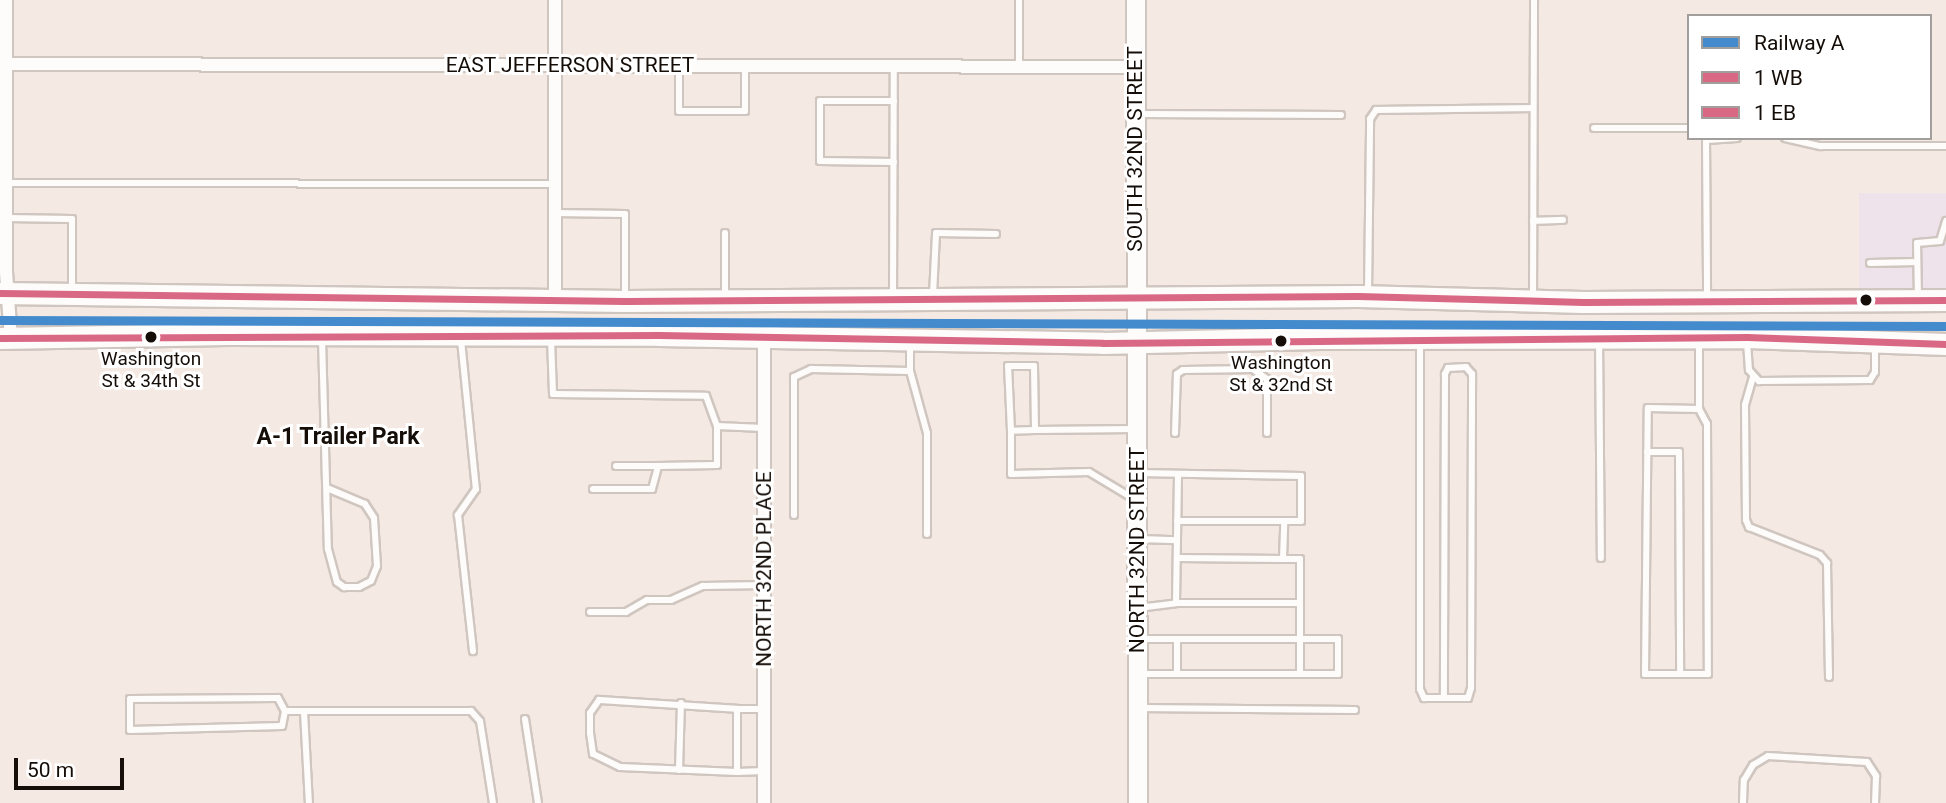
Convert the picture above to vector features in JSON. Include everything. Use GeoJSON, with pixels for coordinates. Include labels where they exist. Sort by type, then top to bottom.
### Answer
{"type":"FeatureCollection","features":[{"type":"Feature","properties":{"kind":"main road","name":"SOUTH 32ND STREET"},"geometry":{"type":"LineString","coordinates":[[1136,0],[1136,297]]}},
{"type":"Feature","properties":{"kind":"main road"},"geometry":{"type":"LineString","coordinates":[[4,293],[555,301],[933,301],[1368,296],[1533,301],[1946,300]]}},
{"type":"Feature","properties":{"kind":"main road","name":"NORTH 32ND STREET"},"geometry":{"type":"LineString","coordinates":[[1136,297],[1138,803]]}},
{"type":"Feature","properties":{"kind":"main road"},"geometry":{"type":"LineString","coordinates":[[5,338],[551,334],[1136,342],[1420,337],[1747,337],[1946,344]]}},
{"type":"Feature","properties":{"kind":"street"},"geometry":{"type":"LineString","coordinates":[[5,338],[6,0]]}},
{"type":"Feature","properties":{"kind":"street"},"geometry":{"type":"LineString","coordinates":[[555,0],[555,301]]}},
{"type":"Feature","properties":{"kind":"street","name":"EAST JEFFERSON STREET"},"geometry":{"type":"LineString","coordinates":[[5,64],[1135,67]]}},
{"type":"Feature","properties":{"kind":"street","name":"NORTH 32ND PLACE"},"geometry":{"type":"LineString","coordinates":[[764,336],[764,803]]}},
{"type":"Feature","properties":{"kind":"lane"},"geometry":{"type":"LineString","coordinates":[[1019,0],[1019,66]]}},
{"type":"Feature","properties":{"kind":"lane"},"geometry":{"type":"LineString","coordinates":[[1533,301],[1534,0]]}},
{"type":"Feature","properties":{"kind":"lane"},"geometry":{"type":"LineString","coordinates":[[679,65],[679,111],[745,111],[745,65]]}},
{"type":"Feature","properties":{"kind":"lane"},"geometry":{"type":"LineString","coordinates":[[893,301],[894,66]]}},
{"type":"Feature","properties":{"kind":"lane"},"geometry":{"type":"LineString","coordinates":[[894,101],[820,101],[820,161],[894,162]]}},
{"type":"Feature","properties":{"kind":"lane"},"geometry":{"type":"LineString","coordinates":[[1368,296],[1370,119],[1376,110],[1533,108]]}},
{"type":"Feature","properties":{"kind":"lane"},"geometry":{"type":"LineString","coordinates":[[1135,115],[1341,115]]}},
{"type":"Feature","properties":{"kind":"lane"},"geometry":{"type":"LineString","coordinates":[[1594,128],[1687,128]]}},
{"type":"Feature","properties":{"kind":"lane"},"geometry":{"type":"LineString","coordinates":[[1706,140],[1707,302]]}},
{"type":"Feature","properties":{"kind":"lane"},"geometry":{"type":"LineString","coordinates":[[1795,140],[1821,145],[1946,146]]}},
{"type":"Feature","properties":{"kind":"lane"},"geometry":{"type":"LineString","coordinates":[[4,174],[555,184]]}},
{"type":"Feature","properties":{"kind":"lane"},"geometry":{"type":"LineString","coordinates":[[555,213],[625,214],[625,301]]}},
{"type":"Feature","properties":{"kind":"lane"},"geometry":{"type":"LineString","coordinates":[[6,218],[72,219],[72,292]]}},
{"type":"Feature","properties":{"kind":"lane"},"geometry":{"type":"LineString","coordinates":[[1533,221],[1563,220]]}},
{"type":"Feature","properties":{"kind":"lane"},"geometry":{"type":"LineString","coordinates":[[1917,301],[1921,278],[1921,251],[1917,243],[1943,241],[1946,221]]}},
{"type":"Feature","properties":{"kind":"lane"},"geometry":{"type":"LineString","coordinates":[[725,233],[725,301]]}},
{"type":"Feature","properties":{"kind":"lane"},"geometry":{"type":"LineString","coordinates":[[933,301],[936,233],[996,234]]}},
{"type":"Feature","properties":{"kind":"lane"},"geometry":{"type":"LineString","coordinates":[[1870,263],[1920,263]]}},
{"type":"Feature","properties":{"kind":"lane"},"geometry":{"type":"LineString","coordinates":[[322,334],[322,446],[327,488],[328,549],[337,582],[344,587],[359,587],[371,581],[377,566],[374,517],[365,504],[327,488]]}},
{"type":"Feature","properties":{"kind":"lane"},"geometry":{"type":"LineString","coordinates":[[461,334],[476,489],[458,515],[473,652]]}},
{"type":"Feature","properties":{"kind":"lane"},"geometry":{"type":"LineString","coordinates":[[551,334],[553,394],[706,396],[717,426],[717,466],[616,466]]}},
{"type":"Feature","properties":{"kind":"lane"},"geometry":{"type":"LineString","coordinates":[[1420,337],[1420,689],[1424,698],[1444,698],[1468,698],[1471,688],[1472,374],[1466,367],[1448,368],[1445,374],[1444,698]]}},
{"type":"Feature","properties":{"kind":"lane"},"geometry":{"type":"LineString","coordinates":[[1599,337],[1601,558]]}},
{"type":"Feature","properties":{"kind":"lane"},"geometry":{"type":"LineString","coordinates":[[1699,337],[1699,409],[1707,424],[1708,674],[1645,674],[1648,408],[1699,409]]}},
{"type":"Feature","properties":{"kind":"lane"},"geometry":{"type":"LineString","coordinates":[[1747,337],[1753,377],[1745,405],[1746,520],[1749,527],[1820,555],[1826,563],[1829,677]]}},
{"type":"Feature","properties":{"kind":"lane"},"geometry":{"type":"LineString","coordinates":[[910,341],[910,371],[927,433],[927,534]]}},
{"type":"Feature","properties":{"kind":"lane"},"geometry":{"type":"LineString","coordinates":[[1753,377],[1870,380],[1875,372],[1875,343]]}},
{"type":"Feature","properties":{"kind":"lane"},"geometry":{"type":"LineString","coordinates":[[1035,430],[1034,366],[1008,366],[1011,474],[1089,472],[1137,501]]}},
{"type":"Feature","properties":{"kind":"lane"},"geometry":{"type":"LineString","coordinates":[[794,515],[794,377],[811,369],[910,371]]}},
{"type":"Feature","properties":{"kind":"lane"},"geometry":{"type":"LineString","coordinates":[[1175,433],[1177,374],[1183,370],[1253,369],[1267,379],[1267,433]]}},
{"type":"Feature","properties":{"kind":"lane"},"geometry":{"type":"LineString","coordinates":[[717,426],[764,428]]}},
{"type":"Feature","properties":{"kind":"lane"},"geometry":{"type":"LineString","coordinates":[[1011,431],[1137,429]]}},
{"type":"Feature","properties":{"kind":"lane"},"geometry":{"type":"LineString","coordinates":[[1647,452],[1679,452],[1680,674]]}},
{"type":"Feature","properties":{"kind":"lane"},"geometry":{"type":"LineString","coordinates":[[593,489],[652,489],[659,466]]}},
{"type":"Feature","properties":{"kind":"lane"},"geometry":{"type":"LineString","coordinates":[[1137,473],[1301,476],[1301,521],[1177,521]]}},
{"type":"Feature","properties":{"kind":"lane"},"geometry":{"type":"LineString","coordinates":[[1176,603],[1178,474]]}},
{"type":"Feature","properties":{"kind":"lane"},"geometry":{"type":"LineString","coordinates":[[1283,559],[1284,521]]}},
{"type":"Feature","properties":{"kind":"lane"},"geometry":{"type":"LineString","coordinates":[[1137,539],[1177,540]]}},
{"type":"Feature","properties":{"kind":"lane"},"geometry":{"type":"LineString","coordinates":[[1177,558],[1300,559],[1300,674]]}},
{"type":"Feature","properties":{"kind":"lane"},"geometry":{"type":"LineString","coordinates":[[590,612],[626,612],[647,600],[671,600],[703,586],[765,585]]}},
{"type":"Feature","properties":{"kind":"lane"},"geometry":{"type":"LineString","coordinates":[[1138,608],[1176,603],[1300,603]]}},
{"type":"Feature","properties":{"kind":"lane"},"geometry":{"type":"LineString","coordinates":[[1138,639],[1339,639],[1338,674],[1138,674]]}},
{"type":"Feature","properties":{"kind":"lane"},"geometry":{"type":"LineString","coordinates":[[1177,639],[1177,674]]}},
{"type":"Feature","properties":{"kind":"lane"},"geometry":{"type":"LineString","coordinates":[[278,698],[285,711],[282,726],[130,730],[130,699],[278,698]]}},
{"type":"Feature","properties":{"kind":"lane"},"geometry":{"type":"LineString","coordinates":[[764,771],[679,770],[606,763],[593,754],[590,713],[599,700],[765,709]]}},
{"type":"Feature","properties":{"kind":"lane"},"geometry":{"type":"LineString","coordinates":[[679,770],[681,703]]}},
{"type":"Feature","properties":{"kind":"lane"},"geometry":{"type":"LineString","coordinates":[[737,709],[737,772]]}},
{"type":"Feature","properties":{"kind":"lane"},"geometry":{"type":"LineString","coordinates":[[1138,709],[1355,710]]}},
{"type":"Feature","properties":{"kind":"lane"},"geometry":{"type":"LineString","coordinates":[[285,711],[471,711],[480,720],[493,803]]}},
{"type":"Feature","properties":{"kind":"lane"},"geometry":{"type":"LineString","coordinates":[[304,712],[309,803]]}},
{"type":"Feature","properties":{"kind":"lane"},"geometry":{"type":"LineString","coordinates":[[525,719],[538,803]]}},
{"type":"Feature","properties":{"kind":"lane"},"geometry":{"type":"LineString","coordinates":[[1743,803],[1748,772],[1768,756],[1867,762],[1876,776],[1875,803]]}},
{"type":"Feature","properties":{"kind":"shaded area"},"geometry":{"type":"Polygon","coordinates":[[[1859,193],[1946,193],[1946,292],[1859,292],[1859,193]]]}},
{"type":"Feature","properties":{"kind":"rail line","name":"A"},"geometry":{"type":"LineString","coordinates":[[0,320],[1946,326]]}},
{"type":"Feature","properties":{"kind":"transit line"},"geometry":{"type":"LineString","coordinates":[[0,293],[625,301],[1358,296],[1583,302],[1946,300]]}},
{"type":"Feature","properties":{"kind":"transit line"},"geometry":{"type":"LineString","coordinates":[[0,338],[659,335],[1103,343],[1747,337],[1946,344]]}},
{"type":"Feature","properties":{"kind":"place","name":"Washington St & 34th St"},"geometry":{"type":"Point","coordinates":[151,337]}},
{"type":"Feature","properties":{"kind":"place","name":"Washington St & 32nd St"},"geometry":{"type":"Point","coordinates":[1281,341]}},
{"type":"Feature","properties":{"kind":"district","name":"A-1 Trailer Park"},"geometry":{"type":"Point","coordinates":[338,437]}}]}
